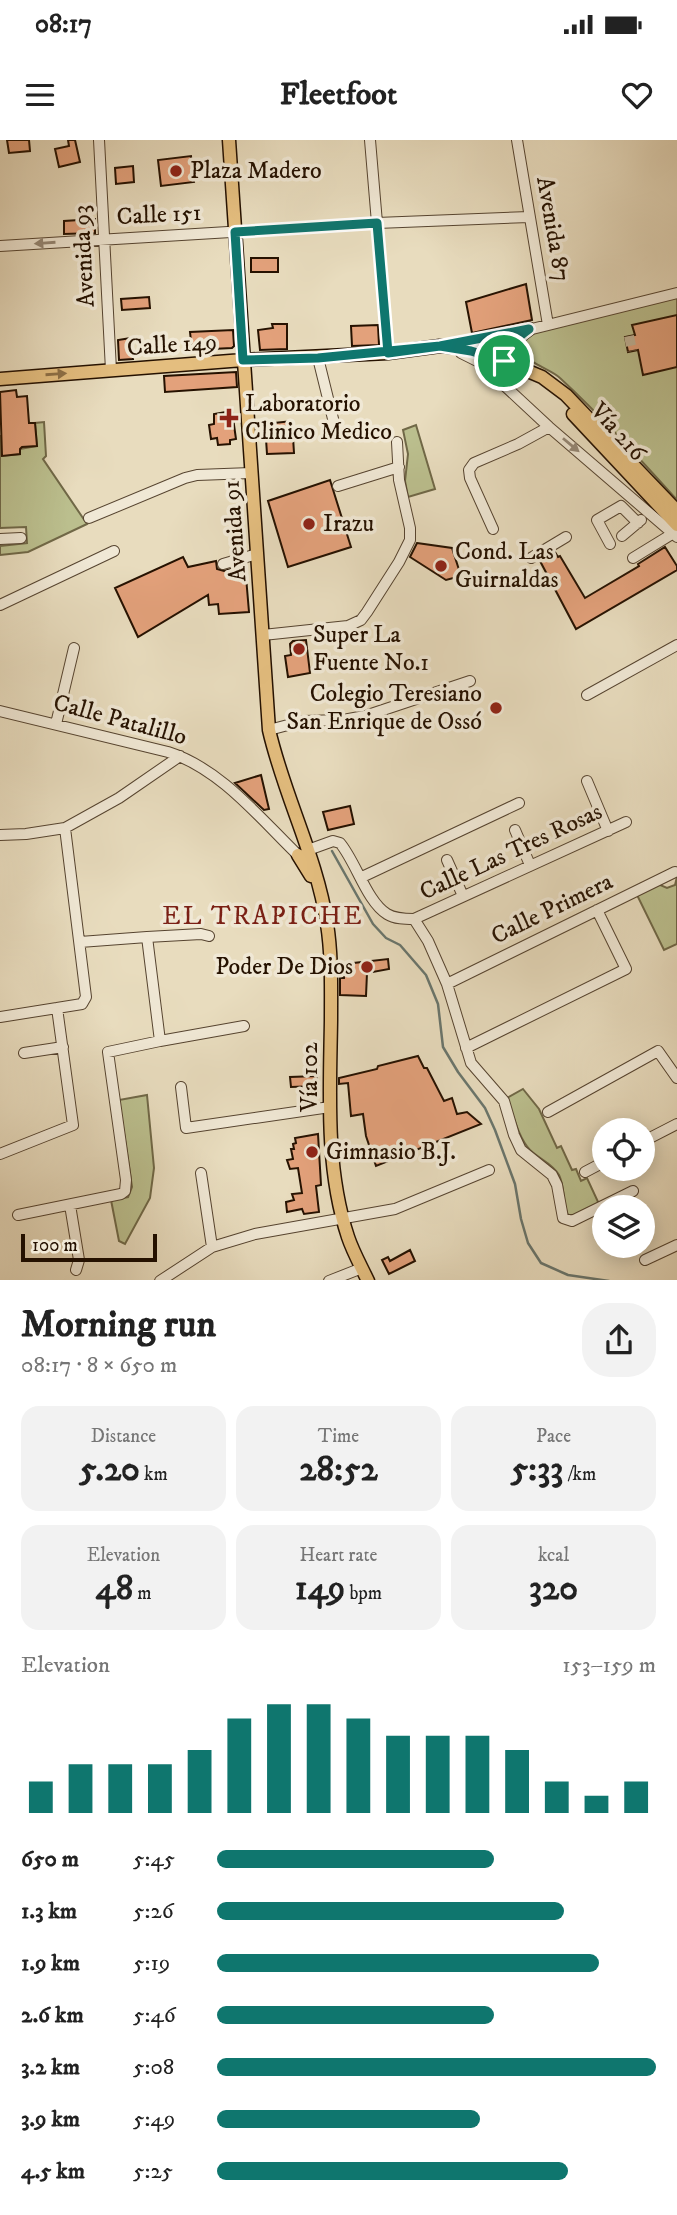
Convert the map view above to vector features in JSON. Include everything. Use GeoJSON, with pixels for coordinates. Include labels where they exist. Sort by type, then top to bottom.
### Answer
{"type":"FeatureCollection","features":[{"type":"Feature","properties":{"kind":"main road","name":"Avenida 91"},"geometry":{"type":"LineString","coordinates":[[229,140],[269,730],[303,853],[314,870]]}},
{"type":"Feature","properties":{"kind":"main road"},"geometry":{"type":"LineString","coordinates":[[525,370],[514,359],[511,351],[512,344],[529,329]]}},
{"type":"Feature","properties":{"kind":"main road"},"geometry":{"type":"LineString","coordinates":[[504,361],[501,345],[508,335]]}},
{"type":"Feature","properties":{"kind":"main road","name":"Calle 149"},"geometry":{"type":"LineString","coordinates":[[0,379],[243,360],[388,353],[440,346]]}},
{"type":"Feature","properties":{"kind":"main road","name":"Vía 216"},"geometry":{"type":"LineString","coordinates":[[440,346],[471,351],[504,361],[541,377],[566,395],[677,510]]}},
{"type":"Feature","properties":{"kind":"main road","name":"Vía 216"},"geometry":{"type":"LineString","coordinates":[[525,370],[561,401],[653,509],[676,532]]}},
{"type":"Feature","properties":{"kind":"main road"},"geometry":{"type":"LineString","coordinates":[[303,853],[321,900]]}},
{"type":"Feature","properties":{"kind":"main road","name":"Vía 102"},"geometry":{"type":"LineString","coordinates":[[314,870],[327,923],[331,971],[332,1148],[348,1237],[368,1280]]}},
{"type":"Feature","properties":{"kind":"street","name":"Avenida 93"},"geometry":{"type":"LineString","coordinates":[[99,140],[111,370]]}},
{"type":"Feature","properties":{"kind":"street"},"geometry":{"type":"LineString","coordinates":[[370,140],[388,353]]}},
{"type":"Feature","properties":{"kind":"street","name":"Avenida 87"},"geometry":{"type":"LineString","coordinates":[[517,140],[548,325]]}},
{"type":"Feature","properties":{"kind":"street","name":"Calle 151"},"geometry":{"type":"LineString","coordinates":[[0,246],[529,216]]}},
{"type":"Feature","properties":{"kind":"street","name":"Calle 149"},"geometry":{"type":"LineString","coordinates":[[440,346],[508,335],[677,293]]}},
{"type":"Feature","properties":{"kind":"street"},"geometry":{"type":"LineString","coordinates":[[440,346],[479,362],[548,427],[653,509],[622,536]]}},
{"type":"Feature","properties":{"kind":"street"},"geometry":{"type":"LineString","coordinates":[[318,358],[337,435]]}},
{"type":"Feature","properties":{"kind":"street"},"geometry":{"type":"LineString","coordinates":[[493,529],[469,470],[474,463],[518,444],[548,427]]}},
{"type":"Feature","properties":{"kind":"street"},"geometry":{"type":"LineString","coordinates":[[263,635],[324,630],[348,626],[361,620],[399,562],[410,540],[410,528],[402,497],[397,442]]}},
{"type":"Feature","properties":{"kind":"street"},"geometry":{"type":"LineString","coordinates":[[338,486],[399,467]]}},
{"type":"Feature","properties":{"kind":"street"},"geometry":{"type":"LineString","coordinates":[[89,518],[185,478],[251,473]]}},
{"type":"Feature","properties":{"kind":"street"},"geometry":{"type":"LineString","coordinates":[[610,544],[597,520],[621,506],[638,523]]}},
{"type":"Feature","properties":{"kind":"street"},"geometry":{"type":"LineString","coordinates":[[633,558],[676,532]]}},
{"type":"Feature","properties":{"kind":"street"},"geometry":{"type":"LineString","coordinates":[[531,558],[566,537]]}},
{"type":"Feature","properties":{"kind":"street"},"geometry":{"type":"LineString","coordinates":[[0,539],[21,538]]}},
{"type":"Feature","properties":{"kind":"street"},"geometry":{"type":"LineString","coordinates":[[0,605],[114,551]]}},
{"type":"Feature","properties":{"kind":"street"},"geometry":{"type":"LineString","coordinates":[[223,564],[257,554]]}},
{"type":"Feature","properties":{"kind":"street"},"geometry":{"type":"LineString","coordinates":[[587,695],[677,645]]}},
{"type":"Feature","properties":{"kind":"street"},"geometry":{"type":"LineString","coordinates":[[56,724],[74,648]]}},
{"type":"Feature","properties":{"kind":"street"},"geometry":{"type":"LineString","coordinates":[[269,730],[303,721],[343,720],[365,716],[470,681]]}},
{"type":"Feature","properties":{"kind":"street","name":"Calle Patalillo"},"geometry":{"type":"LineString","coordinates":[[0,711],[180,756],[219,779],[303,853]]}},
{"type":"Feature","properties":{"kind":"street"},"geometry":{"type":"LineString","coordinates":[[0,835],[65,828],[118,798],[180,756]]}},
{"type":"Feature","properties":{"kind":"street"},"geometry":{"type":"LineString","coordinates":[[587,781],[608,831]]}},
{"type":"Feature","properties":{"kind":"street"},"geometry":{"type":"LineString","coordinates":[[362,877],[519,803]]}},
{"type":"Feature","properties":{"kind":"street","name":"Calle Las Tres Rosas"},"geometry":{"type":"LineString","coordinates":[[414,919],[626,822]]}},
{"type":"Feature","properties":{"kind":"street"},"geometry":{"type":"LineString","coordinates":[[0,1017],[82,1004],[85,1001],[65,828]]}},
{"type":"Feature","properties":{"kind":"street"},"geometry":{"type":"LineString","coordinates":[[515,830],[530,865]]}},
{"type":"Feature","properties":{"kind":"street"},"geometry":{"type":"LineString","coordinates":[[303,853],[333,841],[340,843],[371,895],[386,914],[414,919],[428,941],[447,984],[471,1063],[504,1101],[521,1150],[552,1175],[557,1185],[563,1218],[572,1221],[633,1191]]}},
{"type":"Feature","properties":{"kind":"street"},"geometry":{"type":"LineString","coordinates":[[447,860],[463,896]]}},
{"type":"Feature","properties":{"kind":"street","name":"Calle Primera"},"geometry":{"type":"LineString","coordinates":[[447,984],[675,872]]}},
{"type":"Feature","properties":{"kind":"street"},"geometry":{"type":"LineString","coordinates":[[466,1048],[626,969],[597,910]]}},
{"type":"Feature","properties":{"kind":"street"},"geometry":{"type":"LineString","coordinates":[[80,942],[201,934],[209,936]]}},
{"type":"Feature","properties":{"kind":"street"},"geometry":{"type":"LineString","coordinates":[[147,937],[160,1041]]}},
{"type":"Feature","properties":{"kind":"street"},"geometry":{"type":"LineString","coordinates":[[0,1154],[69,1129],[73,1125],[57,1008]]}},
{"type":"Feature","properties":{"kind":"street"},"geometry":{"type":"LineString","coordinates":[[18,1215],[125,1191],[126,1181],[108,1052],[244,1026]]}},
{"type":"Feature","properties":{"kind":"street"},"geometry":{"type":"LineString","coordinates":[[24,1053],[63,1047]]}},
{"type":"Feature","properties":{"kind":"street"},"geometry":{"type":"LineString","coordinates":[[548,1112],[658,1051],[677,1079]]}},
{"type":"Feature","properties":{"kind":"street"},"geometry":{"type":"LineString","coordinates":[[181,1087],[187,1128],[330,1107]]}},
{"type":"Feature","properties":{"kind":"street"},"geometry":{"type":"LineString","coordinates":[[655,1135],[677,1124]]}},
{"type":"Feature","properties":{"kind":"street"},"geometry":{"type":"LineString","coordinates":[[585,1172],[592,1168]]}},
{"type":"Feature","properties":{"kind":"street"},"geometry":{"type":"LineString","coordinates":[[160,1280],[212,1247],[255,1234],[395,1209],[489,1170]]}},
{"type":"Feature","properties":{"kind":"street"},"geometry":{"type":"LineString","coordinates":[[201,1173],[212,1247]]}},
{"type":"Feature","properties":{"kind":"street"},"geometry":{"type":"LineString","coordinates":[[69,1205],[79,1261],[76,1270]]}},
{"type":"Feature","properties":{"kind":"street"},"geometry":{"type":"LineString","coordinates":[[645,1260],[677,1245]]}},
{"type":"Feature","properties":{"kind":"street"},"geometry":{"type":"LineString","coordinates":[[329,1280],[362,1268]]}},
{"type":"Feature","properties":{"kind":"green space"},"geometry":{"type":"Polygon","coordinates":[[[677,297],[677,500],[590,407],[556,375],[524,354],[522,344],[534,333],[677,297]]]}},
{"type":"Feature","properties":{"kind":"green space"},"geometry":{"type":"Polygon","coordinates":[[[44,422],[46,456],[43,459],[87,524],[28,552],[0,555],[0,546],[27,543],[26,527],[0,528],[0,435],[2,456],[20,454],[20,449],[37,446],[35,423],[44,422]]]}},
{"type":"Feature","properties":{"kind":"green space"},"geometry":{"type":"Polygon","coordinates":[[[416,425],[435,489],[408,497],[405,481],[408,454],[403,430],[416,425]]]}},
{"type":"Feature","properties":{"kind":"green space"},"geometry":{"type":"Polygon","coordinates":[[[677,877],[677,944],[664,950],[637,895],[658,884],[667,888],[675,885],[677,877]]]}},
{"type":"Feature","properties":{"kind":"green space"},"geometry":{"type":"Polygon","coordinates":[[[523,1089],[539,1109],[557,1148],[561,1146],[572,1170],[576,1169],[581,1181],[587,1178],[595,1195],[592,1195],[592,1207],[570,1218],[565,1208],[559,1175],[553,1167],[530,1150],[522,1139],[507,1098],[523,1089]]]}},
{"type":"Feature","properties":{"kind":"green space"},"geometry":{"type":"Polygon","coordinates":[[[147,1095],[154,1168],[150,1198],[125,1244],[119,1241],[111,1200],[128,1197],[132,1187],[119,1100],[147,1095]]]}},
{"type":"Feature","properties":{"kind":"building"},"geometry":{"type":"Polygon","coordinates":[[[7,140],[29,140],[30,151],[9,153],[7,140]]]}},
{"type":"Feature","properties":{"kind":"building"},"geometry":{"type":"Polygon","coordinates":[[[68,140],[75,140],[80,162],[59,167],[55,149],[69,146],[68,140]]]}},
{"type":"Feature","properties":{"kind":"building","name":"Plaza Madero"},"geometry":{"type":"Polygon","coordinates":[[[191,156],[194,182],[161,186],[158,160],[191,156]]]}},
{"type":"Feature","properties":{"kind":"building"},"geometry":{"type":"Polygon","coordinates":[[[133,166],[134,182],[116,184],[115,168],[133,166]]]}},
{"type":"Feature","properties":{"kind":"building"},"geometry":{"type":"Polygon","coordinates":[[[95,219],[95,233],[64,234],[64,221],[95,219]]]}},
{"type":"Feature","properties":{"kind":"building"},"geometry":{"type":"Polygon","coordinates":[[[251,258],[278,258],[278,272],[251,272],[251,258]]]}},
{"type":"Feature","properties":{"kind":"building"},"geometry":{"type":"Polygon","coordinates":[[[526,284],[532,320],[472,333],[466,302],[526,284]]]}},
{"type":"Feature","properties":{"kind":"building"},"geometry":{"type":"Polygon","coordinates":[[[149,297],[150,308],[122,310],[121,299],[149,297]]]}},
{"type":"Feature","properties":{"kind":"building"},"geometry":{"type":"Polygon","coordinates":[[[677,315],[677,367],[643,375],[638,350],[628,352],[625,337],[635,335],[632,325],[677,315]]]}},
{"type":"Feature","properties":{"kind":"building"},"geometry":{"type":"Polygon","coordinates":[[[272,324],[287,324],[287,349],[260,350],[258,330],[273,328],[272,324]]]}},
{"type":"Feature","properties":{"kind":"building"},"geometry":{"type":"Polygon","coordinates":[[[378,325],[379,345],[352,346],[351,326],[378,325]]]}},
{"type":"Feature","properties":{"kind":"building"},"geometry":{"type":"Polygon","coordinates":[[[233,330],[232,348],[192,350],[190,332],[233,330]]]}},
{"type":"Feature","properties":{"kind":"building"},"geometry":{"type":"Polygon","coordinates":[[[131,338],[133,359],[119,360],[118,340],[131,338]]]}},
{"type":"Feature","properties":{"kind":"building"},"geometry":{"type":"Polygon","coordinates":[[[236,372],[237,387],[165,392],[164,376],[236,372]]]}},
{"type":"Feature","properties":{"kind":"building"},"geometry":{"type":"Polygon","coordinates":[[[16,390],[17,397],[27,396],[29,423],[35,423],[37,446],[22,447],[20,454],[2,456],[0,392],[16,390]]]}},
{"type":"Feature","properties":{"kind":"building"},"geometry":{"type":"Polygon","coordinates":[[[232,411],[236,439],[230,440],[230,444],[218,445],[217,438],[211,439],[209,425],[214,424],[214,414],[232,411]]]}},
{"type":"Feature","properties":{"kind":"building"},"geometry":{"type":"Polygon","coordinates":[[[292,421],[294,453],[267,454],[265,424],[292,421]]]}},
{"type":"Feature","properties":{"kind":"building","name":"Irazu"},"geometry":{"type":"Polygon","coordinates":[[[330,480],[351,547],[288,567],[268,501],[330,480]]]}},
{"type":"Feature","properties":{"kind":"building","name":"Cond. Las Guirnaldas"},"geometry":{"type":"Polygon","coordinates":[[[417,543],[452,548],[461,576],[446,580],[410,557],[417,543]]]}},
{"type":"Feature","properties":{"kind":"building"},"geometry":{"type":"Polygon","coordinates":[[[665,547],[677,570],[576,629],[540,561],[555,552],[560,556],[585,598],[665,547]]]}},
{"type":"Feature","properties":{"kind":"building"},"geometry":{"type":"Polygon","coordinates":[[[183,557],[188,567],[216,561],[217,569],[224,571],[245,565],[249,612],[219,614],[218,604],[209,605],[208,595],[138,637],[115,588],[183,557]]]}},
{"type":"Feature","properties":{"kind":"building"},"geometry":{"type":"Polygon","coordinates":[[[306,640],[310,673],[288,677],[285,656],[291,655],[290,644],[293,641],[306,640]]]}},
{"type":"Feature","properties":{"kind":"building"},"geometry":{"type":"Polygon","coordinates":[[[261,775],[269,809],[264,810],[235,783],[261,775]]]}},
{"type":"Feature","properties":{"kind":"building"},"geometry":{"type":"Polygon","coordinates":[[[350,806],[354,824],[328,830],[323,812],[350,806]]]}},
{"type":"Feature","properties":{"kind":"building"},"geometry":{"type":"Polygon","coordinates":[[[388,959],[389,969],[367,973],[366,996],[340,995],[340,978],[344,978],[345,964],[388,959]]]}},
{"type":"Feature","properties":{"kind":"building"},"geometry":{"type":"Polygon","coordinates":[[[418,1056],[444,1101],[452,1098],[457,1114],[467,1112],[481,1124],[376,1166],[366,1136],[363,1114],[351,1116],[348,1083],[339,1084],[339,1078],[418,1056]]]}},
{"type":"Feature","properties":{"kind":"building"},"geometry":{"type":"Polygon","coordinates":[[[317,1076],[317,1086],[291,1087],[290,1077],[317,1076]]]}},
{"type":"Feature","properties":{"kind":"building"},"geometry":{"type":"Polygon","coordinates":[[[318,1134],[321,1185],[316,1186],[319,1212],[304,1214],[302,1209],[287,1212],[286,1202],[294,1200],[292,1194],[302,1193],[298,1168],[290,1169],[287,1160],[293,1159],[291,1149],[294,1149],[295,1138],[318,1134]]]}},
{"type":"Feature","properties":{"kind":"building"},"geometry":{"type":"Polygon","coordinates":[[[410,1250],[415,1261],[389,1274],[382,1260],[388,1257],[390,1261],[410,1250]]]}},
{"type":"Feature","properties":{"kind":"waterway"},"geometry":{"type":"LineString","coordinates":[[332,851],[373,924],[386,938],[400,945],[426,975],[438,1004],[443,1047],[485,1108],[495,1130],[515,1184],[528,1243],[541,1263],[568,1275],[602,1280]]}},
{"type":"Feature","properties":{"kind":"tunnel"},"geometry":{"type":"LineString","coordinates":[[629,336],[632,351]]}},
{"type":"Feature","properties":{"kind":"place","name":"Plaza Madero"},"geometry":{"type":"Point","coordinates":[176,171]}},
{"type":"Feature","properties":{"kind":"place","name":"Laboratorio Clinico Medico"},"geometry":{"type":"Point","coordinates":[229,418]}},
{"type":"Feature","properties":{"kind":"place","name":"Irazu"},"geometry":{"type":"Point","coordinates":[309,524]}},
{"type":"Feature","properties":{"kind":"place","name":"Cond. Las Guirnaldas"},"geometry":{"type":"Point","coordinates":[441,566]}},
{"type":"Feature","properties":{"kind":"place","name":"Super La Fuente No.1"},"geometry":{"type":"Point","coordinates":[299,649]}},
{"type":"Feature","properties":{"kind":"place","name":"Colegio Teresiano San Enrique de Ossó"},"geometry":{"type":"Point","coordinates":[496,708]}},
{"type":"Feature","properties":{"kind":"place","name":"Poder De Dios"},"geometry":{"type":"Point","coordinates":[367,967]}},
{"type":"Feature","properties":{"kind":"place","name":"Gimnasio B.J."},"geometry":{"type":"Point","coordinates":[312,1152]}},
{"type":"Feature","properties":{"kind":"district","name":"EL TRAPICHE"},"geometry":{"type":"Point","coordinates":[263,916]}},
{"type":"Feature","properties":{"kind":"route"},"geometry":{"type":"LineString","coordinates":[[504,361],[462,348],[440,346],[388,353],[318,358],[243,360],[235,232],[377,223],[388,353],[508,335],[529,329],[512,344],[511,351],[514,359],[525,370],[504,361]]}}]}
